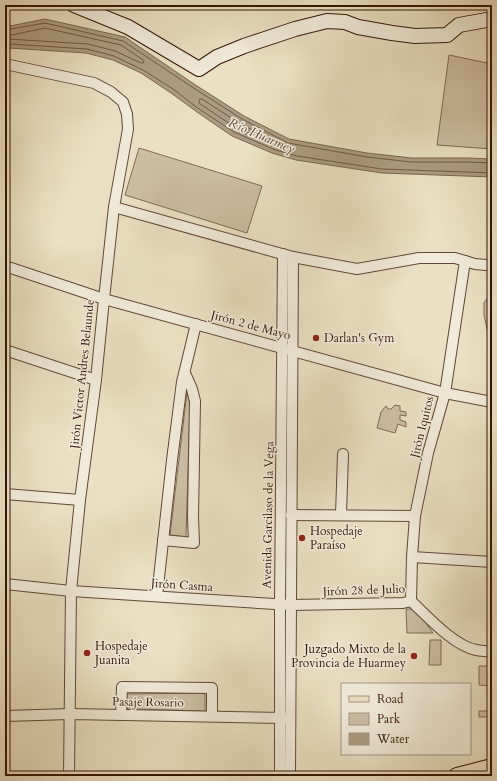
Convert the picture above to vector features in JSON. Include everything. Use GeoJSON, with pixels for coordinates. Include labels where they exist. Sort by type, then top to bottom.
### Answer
{"type":"FeatureCollection","features":[{"type":"Feature","properties":{"kind":"main road"},"geometry":{"type":"LineString","coordinates":[[458,776],[492,767]]}},
{"type":"Feature","properties":{"kind":"street"},"geometry":{"type":"LineString","coordinates":[[74,5],[128,27],[199,69],[217,57],[244,46],[295,29],[327,21],[344,22],[358,28],[415,36],[447,35],[459,25],[492,19]]}},
{"type":"Feature","properties":{"kind":"street","name":"Jirón Victor Andres Belaunde"},"geometry":{"type":"LineString","coordinates":[[5,64],[94,83],[112,92],[123,102],[127,114],[128,129],[114,207],[96,380],[80,500],[71,591],[69,776]]}},
{"type":"Feature","properties":{"kind":"street"},"geometry":{"type":"LineString","coordinates":[[114,207],[288,255],[357,269],[419,258],[455,258],[475,264],[492,264]]}},
{"type":"Feature","properties":{"kind":"street","name":"Avenida Garcilaso de la Vega"},"geometry":{"type":"LineString","coordinates":[[288,255],[280,604],[285,718],[290,776]]}},
{"type":"Feature","properties":{"kind":"street","name":"Jirón Iquitos"},"geometry":{"type":"LineString","coordinates":[[411,601],[415,516],[428,453],[445,393],[465,260]]}},
{"type":"Feature","properties":{"kind":"street","name":"Jirón 2 de Mayo"},"geometry":{"type":"LineString","coordinates":[[5,266],[104,299],[445,393],[492,402]]}},
{"type":"Feature","properties":{"kind":"street"},"geometry":{"type":"LineString","coordinates":[[157,596],[182,382],[196,324]]}},
{"type":"Feature","properties":{"kind":"street","name":"Avenida Garcilaso de la Vega"},"geometry":{"type":"LineString","coordinates":[[280,776],[285,718],[291,605],[291,515],[287,349]]}},
{"type":"Feature","properties":{"kind":"street"},"geometry":{"type":"LineString","coordinates":[[5,350],[96,380]]}},
{"type":"Feature","properties":{"kind":"street"},"geometry":{"type":"LineString","coordinates":[[163,540],[194,542],[195,401],[192,389],[185,373]]}},
{"type":"Feature","properties":{"kind":"street"},"geometry":{"type":"LineString","coordinates":[[341,515],[343,454]]}},
{"type":"Feature","properties":{"kind":"street"},"geometry":{"type":"LineString","coordinates":[[5,494],[80,500]]}},
{"type":"Feature","properties":{"kind":"street"},"geometry":{"type":"LineString","coordinates":[[291,515],[415,516]]}},
{"type":"Feature","properties":{"kind":"street"},"geometry":{"type":"LineString","coordinates":[[412,557],[492,562]]}},
{"type":"Feature","properties":{"kind":"street","name":"Jirón Casma"},"geometry":{"type":"LineString","coordinates":[[5,584],[71,591],[291,605]]}},
{"type":"Feature","properties":{"kind":"street","name":"Jirón 28 de Julio"},"geometry":{"type":"LineString","coordinates":[[291,605],[404,603],[411,601],[449,636],[460,644],[475,650],[492,652]]}},
{"type":"Feature","properties":{"kind":"street"},"geometry":{"type":"LineString","coordinates":[[121,714],[122,687],[212,688],[212,716]]}},
{"type":"Feature","properties":{"kind":"street","name":"Pasaje Rosario"},"geometry":{"type":"LineString","coordinates":[[5,716],[121,714],[285,718]]}},
{"type":"Feature","properties":{"kind":"green space"},"geometry":{"type":"Polygon","coordinates":[[[449,55],[492,64],[492,149],[437,145],[449,55]]]}},
{"type":"Feature","properties":{"kind":"green space"},"geometry":{"type":"Polygon","coordinates":[[[139,148],[262,186],[247,233],[125,195],[139,148]]]}},
{"type":"Feature","properties":{"kind":"green space"},"geometry":{"type":"Polygon","coordinates":[[[492,286],[492,338],[489,338],[484,315],[484,303],[489,296],[492,286]]]}},
{"type":"Feature","properties":{"kind":"green space"},"geometry":{"type":"Polygon","coordinates":[[[187,392],[190,404],[186,537],[170,535],[187,392]]]}},
{"type":"Feature","properties":{"kind":"green space"},"geometry":{"type":"Polygon","coordinates":[[[395,405],[400,406],[400,411],[406,412],[406,416],[400,415],[400,420],[406,422],[406,427],[398,424],[395,433],[377,428],[381,412],[386,406],[388,409],[391,409],[395,405]]]}},
{"type":"Feature","properties":{"kind":"green space"},"geometry":{"type":"Polygon","coordinates":[[[406,609],[414,609],[433,633],[407,633],[406,609]]]}},
{"type":"Feature","properties":{"kind":"green space"},"geometry":{"type":"Polygon","coordinates":[[[430,640],[441,640],[441,665],[429,665],[430,640]]]}},
{"type":"Feature","properties":{"kind":"green space"},"geometry":{"type":"Polygon","coordinates":[[[479,666],[492,666],[492,686],[479,685],[479,666]]]}},
{"type":"Feature","properties":{"kind":"green space"},"geometry":{"type":"Polygon","coordinates":[[[205,693],[205,711],[127,709],[126,694],[205,693]]]}},
{"type":"Feature","properties":{"kind":"green space"},"geometry":{"type":"Polygon","coordinates":[[[479,711],[492,711],[492,717],[479,717],[479,711]]]}},
{"type":"Feature","properties":{"kind":"water","name":"Río Huarmey"},"geometry":{"type":"Polygon","coordinates":[[[45,19],[125,37],[244,116],[289,139],[367,153],[412,158],[492,159],[492,177],[382,173],[296,160],[272,153],[232,136],[141,73],[113,60],[86,53],[5,49],[5,27],[45,19]]]}},
{"type":"Feature","properties":{"kind":"place","name":"Darlan's Gym"},"geometry":{"type":"Point","coordinates":[316,338]}},
{"type":"Feature","properties":{"kind":"place","name":"Hospedaje Paraíso"},"geometry":{"type":"Point","coordinates":[302,538]}},
{"type":"Feature","properties":{"kind":"place","name":"Hospedaje Juanita"},"geometry":{"type":"Point","coordinates":[87,653]}},
{"type":"Feature","properties":{"kind":"place","name":"Juzgado Mixto de la Provincia de Huarmey"},"geometry":{"type":"Point","coordinates":[414,656]}}]}
